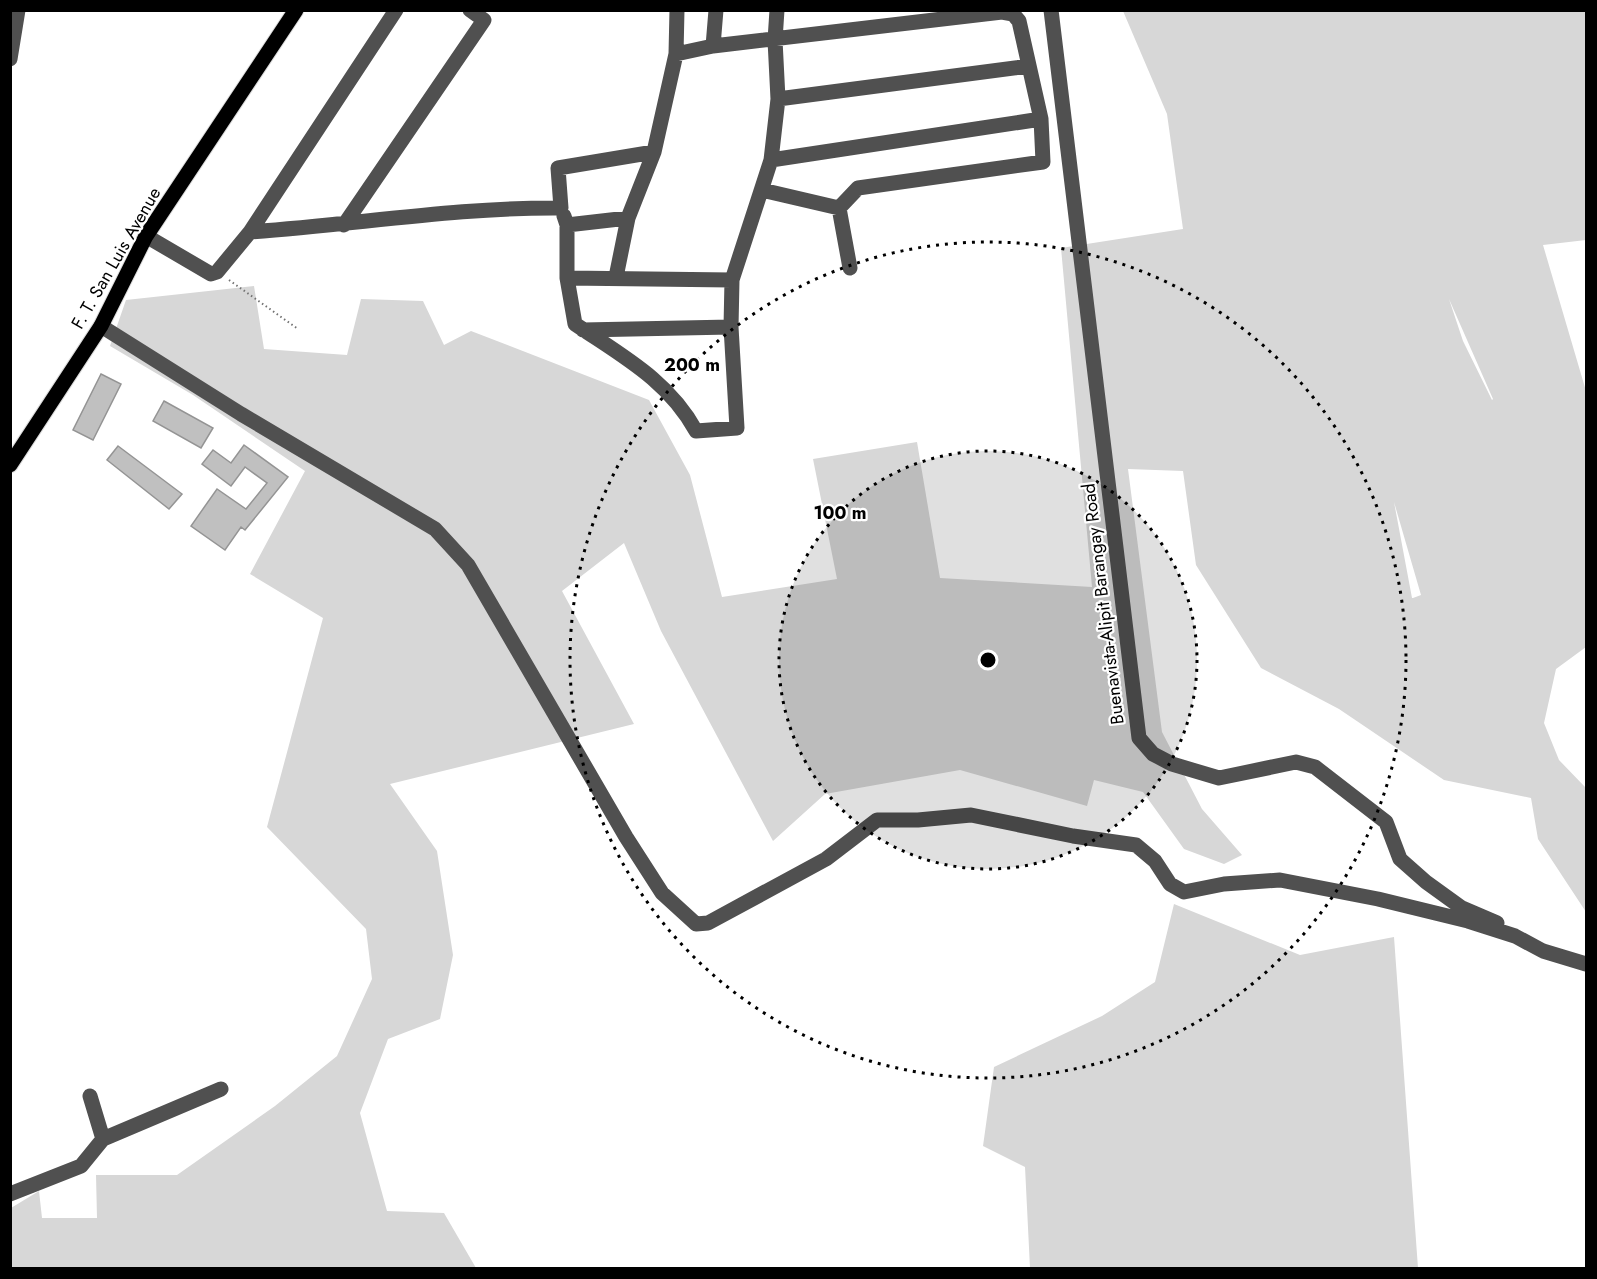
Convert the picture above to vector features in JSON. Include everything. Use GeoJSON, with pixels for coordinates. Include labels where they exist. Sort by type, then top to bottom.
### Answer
{"type":"FeatureCollection","features":[{"type":"Feature","properties":{"kind":"main road","name":"F. T. San Luis Avenue"},"geometry":{"type":"LineString","coordinates":[[10,465],[101,326],[146,236],[296,10]]}},
{"type":"Feature","properties":{"kind":"street"},"geometry":{"type":"LineString","coordinates":[[10,59],[18,10]]}},
{"type":"Feature","properties":{"kind":"street"},"geometry":{"type":"LineString","coordinates":[[146,236],[210,274],[217,272],[250,232],[396,10]]}},
{"type":"Feature","properties":{"kind":"street"},"geometry":{"type":"LineString","coordinates":[[344,225],[484,20],[470,10]]}},
{"type":"Feature","properties":{"kind":"street"},"geometry":{"type":"LineString","coordinates":[[616,277],[628,218],[654,152],[676,54],[677,10]]}},
{"type":"Feature","properties":{"kind":"street"},"geometry":{"type":"LineString","coordinates":[[713,46],[716,10]]}},
{"type":"Feature","properties":{"kind":"street"},"geometry":{"type":"LineString","coordinates":[[654,152],[558,168],[561,208],[567,225],[567,278],[575,324],[651,375],[683,408],[696,431],[737,428],[731,327],[732,279],[771,160],[778,99],[775,40],[777,10]]}},
{"type":"Feature","properties":{"kind":"street","name":"Buenavista-Alipit Barangay Road"},"geometry":{"type":"LineString","coordinates":[[1051,10],[1139,738],[1153,754],[1172,764],[1219,778],[1296,762],[1315,767],[1386,822],[1400,859],[1426,882],[1462,908],[1488,917],[1515,936]]}},
{"type":"Feature","properties":{"kind":"street"},"geometry":{"type":"LineString","coordinates":[[676,54],[713,46],[1002,12],[1013,14],[1018,21],[1041,119],[1043,162],[858,188],[839,208]]}},
{"type":"Feature","properties":{"kind":"street"},"geometry":{"type":"LineString","coordinates":[[778,99],[1029,66]]}},
{"type":"Feature","properties":{"kind":"street"},"geometry":{"type":"LineString","coordinates":[[771,160],[1041,119]]}},
{"type":"Feature","properties":{"kind":"street"},"geometry":{"type":"LineString","coordinates":[[762,190],[839,208]]}},
{"type":"Feature","properties":{"kind":"street"},"geometry":{"type":"LineString","coordinates":[[250,232],[344,225],[501,208],[561,208]]}},
{"type":"Feature","properties":{"kind":"street"},"geometry":{"type":"LineString","coordinates":[[839,208],[850,268]]}},
{"type":"Feature","properties":{"kind":"street"},"geometry":{"type":"LineString","coordinates":[[567,225],[628,218]]}},
{"type":"Feature","properties":{"kind":"street"},"geometry":{"type":"LineString","coordinates":[[567,278],[732,279]]}},
{"type":"Feature","properties":{"kind":"street"},"geometry":{"type":"LineString","coordinates":[[101,326],[241,414],[435,529],[474,574],[626,837],[662,894],[696,924],[708,923],[826,859],[877,820],[918,820],[971,815],[1073,836],[1136,845],[1155,861],[1170,884],[1184,892],[1224,884],[1280,880],[1378,899],[1468,921],[1515,936],[1543,951],[1587,964]]}},
{"type":"Feature","properties":{"kind":"street"},"geometry":{"type":"LineString","coordinates":[[583,330],[731,327]]}},
{"type":"Feature","properties":{"kind":"street"},"geometry":{"type":"LineString","coordinates":[[10,1194],[81,1166],[102,1139],[222,1089]]}},
{"type":"Feature","properties":{"kind":"street"},"geometry":{"type":"LineString","coordinates":[[90,1096],[102,1139]]}},
{"type":"Feature","properties":{"kind":"path"},"geometry":{"type":"LineString","coordinates":[[217,272],[298,329]]}},
{"type":"Feature","properties":{"kind":"shaded area"},"geometry":{"type":"Polygon","coordinates":[[[1123,11],[1586,11],[1586,240],[1543,245],[1586,391],[1586,647],[1556,669],[1544,723],[1559,760],[1586,788],[1586,912],[1538,839],[1531,798],[1444,780],[1339,709],[1261,668],[1196,565],[1183,471],[1128,469],[1162,732],[1202,809],[1242,855],[1224,864],[1184,849],[1143,792],[1094,780],[1087,806],[960,770],[825,794],[773,841],[661,631],[624,543],[562,591],[634,724],[390,784],[437,851],[453,955],[440,1019],[388,1039],[360,1113],[387,1211],[444,1213],[476,1268],[11,1268],[11,1208],[39,1191],[42,1218],[97,1218],[96,1175],[177,1175],[275,1106],[337,1056],[372,979],[366,929],[267,827],[323,618],[250,574],[305,471],[193,395],[110,346],[126,300],[254,286],[264,349],[347,355],[361,299],[423,301],[444,345],[471,331],[649,400],[690,475],[722,597],[837,579],[813,459],[917,442],[940,578],[1092,587],[1061,248],[1183,229],[1167,114],[1123,11]],[[1449,299],[1463,341],[1492,400],[1493,399],[1449,299]],[[1394,502],[1412,598],[1413,598],[1421,595],[1394,502]]]}},
{"type":"Feature","properties":{"kind":"shaded area"},"geometry":{"type":"Polygon","coordinates":[[[1174,904],[1300,955],[1394,937],[1418,1268],[1030,1268],[1025,1167],[983,1146],[994,1067],[1102,1016],[1155,982],[1174,904]]]}},
{"type":"Feature","properties":{"kind":"building"},"geometry":{"type":"Polygon","coordinates":[[[101,374],[121,384],[93,440],[73,430],[101,374]]]}},
{"type":"Feature","properties":{"kind":"building"},"geometry":{"type":"Polygon","coordinates":[[[164,401],[213,428],[201,448],[153,421],[164,401]]]}},
{"type":"Feature","properties":{"kind":"building"},"geometry":{"type":"Polygon","coordinates":[[[244,445],[288,477],[245,530],[241,527],[225,550],[191,526],[217,489],[246,509],[267,483],[245,467],[231,486],[202,464],[213,450],[231,463],[244,445]]]}},
{"type":"Feature","properties":{"kind":"building"},"geometry":{"type":"Polygon","coordinates":[[[118,446],[182,494],[169,509],[107,460],[118,446]]]}}]}
